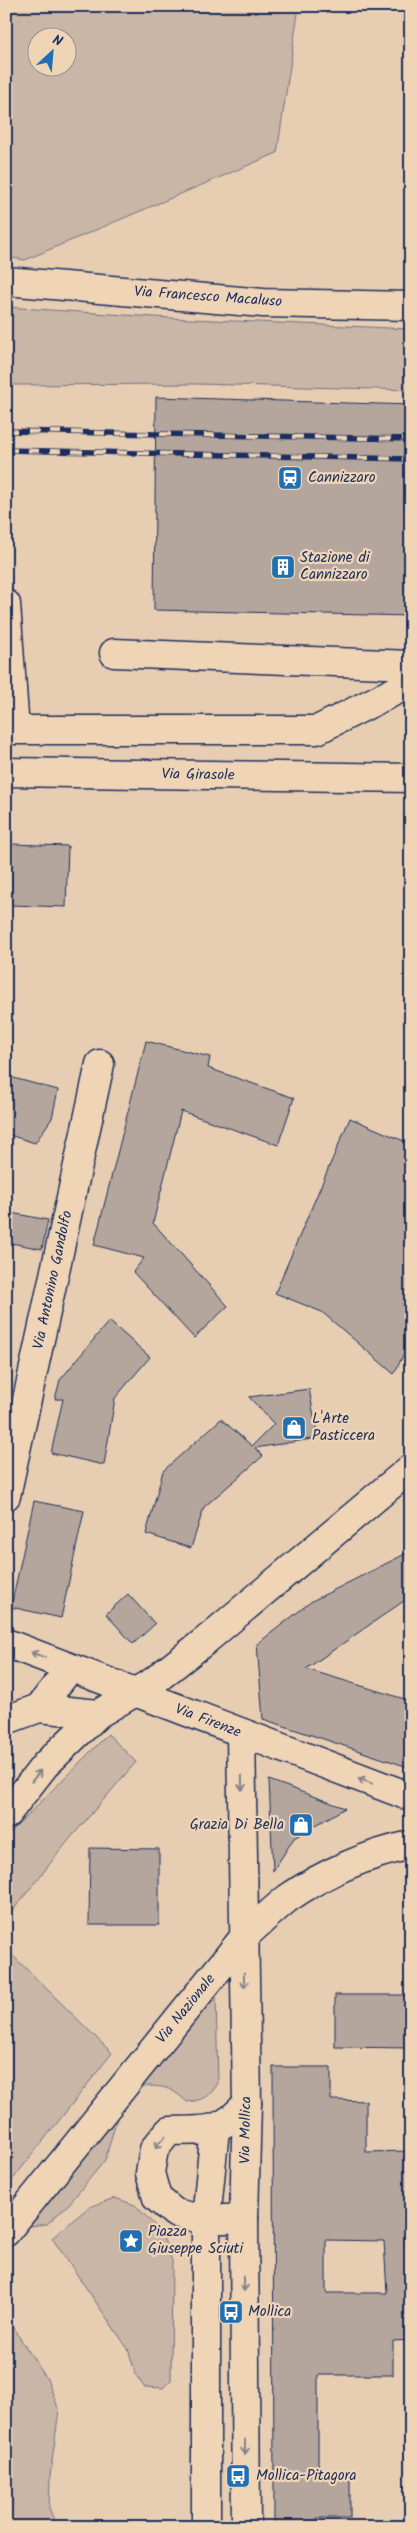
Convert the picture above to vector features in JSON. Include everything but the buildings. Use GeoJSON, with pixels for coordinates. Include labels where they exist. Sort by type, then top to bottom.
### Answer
{"type":"FeatureCollection","features":[{"type":"Feature","properties":{"kind":"street","name":"Via Francesco Macaluso"},"geometry":{"type":"LineString","coordinates":[[6,281],[262,303],[411,306]]}},
{"type":"Feature","properties":{"kind":"street"},"geometry":{"type":"LineString","coordinates":[[6,604],[15,730],[316,730],[411,683]]}},
{"type":"Feature","properties":{"kind":"street"},"geometry":{"type":"LineString","coordinates":[[114,653],[411,665]]}},
{"type":"Feature","properties":{"kind":"street","name":"Via Girasole"},"geometry":{"type":"LineString","coordinates":[[6,772],[400,778]]}},
{"type":"Feature","properties":{"kind":"street","name":"Via Antonino Gandolfo"},"geometry":{"type":"LineString","coordinates":[[6,1496],[100,1064]]}},
{"type":"Feature","properties":{"kind":"street"},"geometry":{"type":"LineString","coordinates":[[6,1815],[45,1765],[98,1714],[154,1681],[406,1480]]}},
{"type":"Feature","properties":{"kind":"street","name":"Via Firenze"},"geometry":{"type":"LineString","coordinates":[[6,1643],[407,1799]]}},
{"type":"Feature","properties":{"kind":"street"},"geometry":{"type":"LineString","coordinates":[[39,1708],[70,1668]]}},
{"type":"Feature","properties":{"kind":"street"},"geometry":{"type":"LineString","coordinates":[[6,1720],[39,1708],[98,1714]]}},
{"type":"Feature","properties":{"kind":"street","name":"Via Mollica"},"geometry":{"type":"LineString","coordinates":[[241,1734],[247,2103],[244,2218],[246,2527]]}},
{"type":"Feature","properties":{"kind":"street","name":"Via Nazionale"},"geometry":{"type":"LineString","coordinates":[[6,2232],[245,1936],[289,1898],[344,1867],[411,1845]]}},
{"type":"Feature","properties":{"kind":"street"},"geometry":{"type":"LineString","coordinates":[[244,2218],[206,2220],[175,2213],[157,2198],[150,2173],[154,2149],[169,2131],[215,2129],[233,2120],[247,2103]]}},
{"type":"Feature","properties":{"kind":"street"},"geometry":{"type":"LineString","coordinates":[[206,2527],[206,2220],[215,2129]]}},
{"type":"Feature","properties":{"kind":"shaded area"},"geometry":{"type":"Polygon","coordinates":[[[6,6],[299,6],[277,153],[25,260],[6,257],[6,6]]]}},
{"type":"Feature","properties":{"kind":"shaded area"},"geometry":{"type":"Polygon","coordinates":[[[6,307],[169,318],[411,329],[411,390],[198,384],[6,385],[6,307]]]}},
{"type":"Feature","properties":{"kind":"shaded area"},"geometry":{"type":"Polygon","coordinates":[[[108,1734],[136,1762],[68,1841],[6,1919],[6,1837],[108,1734]]]}},
{"type":"Feature","properties":{"kind":"shaded area"},"geometry":{"type":"Polygon","coordinates":[[[6,1949],[112,2053],[6,2188],[6,1949]]]}},
{"type":"Feature","properties":{"kind":"shaded area"},"geometry":{"type":"Polygon","coordinates":[[[216,1996],[218,2083],[212,2092],[202,2099],[187,2102],[166,2088],[141,2086],[216,1996]]]}},
{"type":"Feature","properties":{"kind":"shaded area"},"geometry":{"type":"Polygon","coordinates":[[[118,2115],[105,2160],[69,2204],[47,2224],[30,2226],[118,2115]]]}},
{"type":"Feature","properties":{"kind":"shaded area"},"geometry":{"type":"Polygon","coordinates":[[[115,2198],[135,2205],[161,2232],[172,2261],[171,2380],[163,2388],[144,2387],[136,2375],[128,2349],[52,2238],[89,2207],[115,2198]]]}},
{"type":"Feature","properties":{"kind":"shaded area"},"geometry":{"type":"Polygon","coordinates":[[[6,2317],[47,2379],[59,2410],[50,2476],[49,2508],[57,2527],[6,2527],[6,2317]]]}},
{"type":"Feature","properties":{"kind":"railway"},"geometry":{"type":"LineString","coordinates":[[6,431],[411,439]]}},
{"type":"Feature","properties":{"kind":"railway"},"geometry":{"type":"LineString","coordinates":[[6,450],[411,459]]}},
{"type":"Feature","properties":{"kind":"place","name":"Cannizzaro"},"geometry":{"type":"Point","coordinates":[290,478]}},
{"type":"Feature","properties":{"kind":"place","name":"Stazione di Cannizzaro"},"geometry":{"type":"Point","coordinates":[283,567]}},
{"type":"Feature","properties":{"kind":"place","name":"L'Arte Pasticcera"},"geometry":{"type":"Point","coordinates":[294,1428]}},
{"type":"Feature","properties":{"kind":"place","name":"Grazia Di Bella"},"geometry":{"type":"Point","coordinates":[301,1825]}},
{"type":"Feature","properties":{"kind":"place","name":"Piazza Giuseppe Sciuti"},"geometry":{"type":"Point","coordinates":[131,2241]}},
{"type":"Feature","properties":{"kind":"place","name":"Mollica"},"geometry":{"type":"Point","coordinates":[231,2312]}},
{"type":"Feature","properties":{"kind":"place","name":"Mollica-Pitagora"},"geometry":{"type":"Point","coordinates":[238,2476]}}]}
